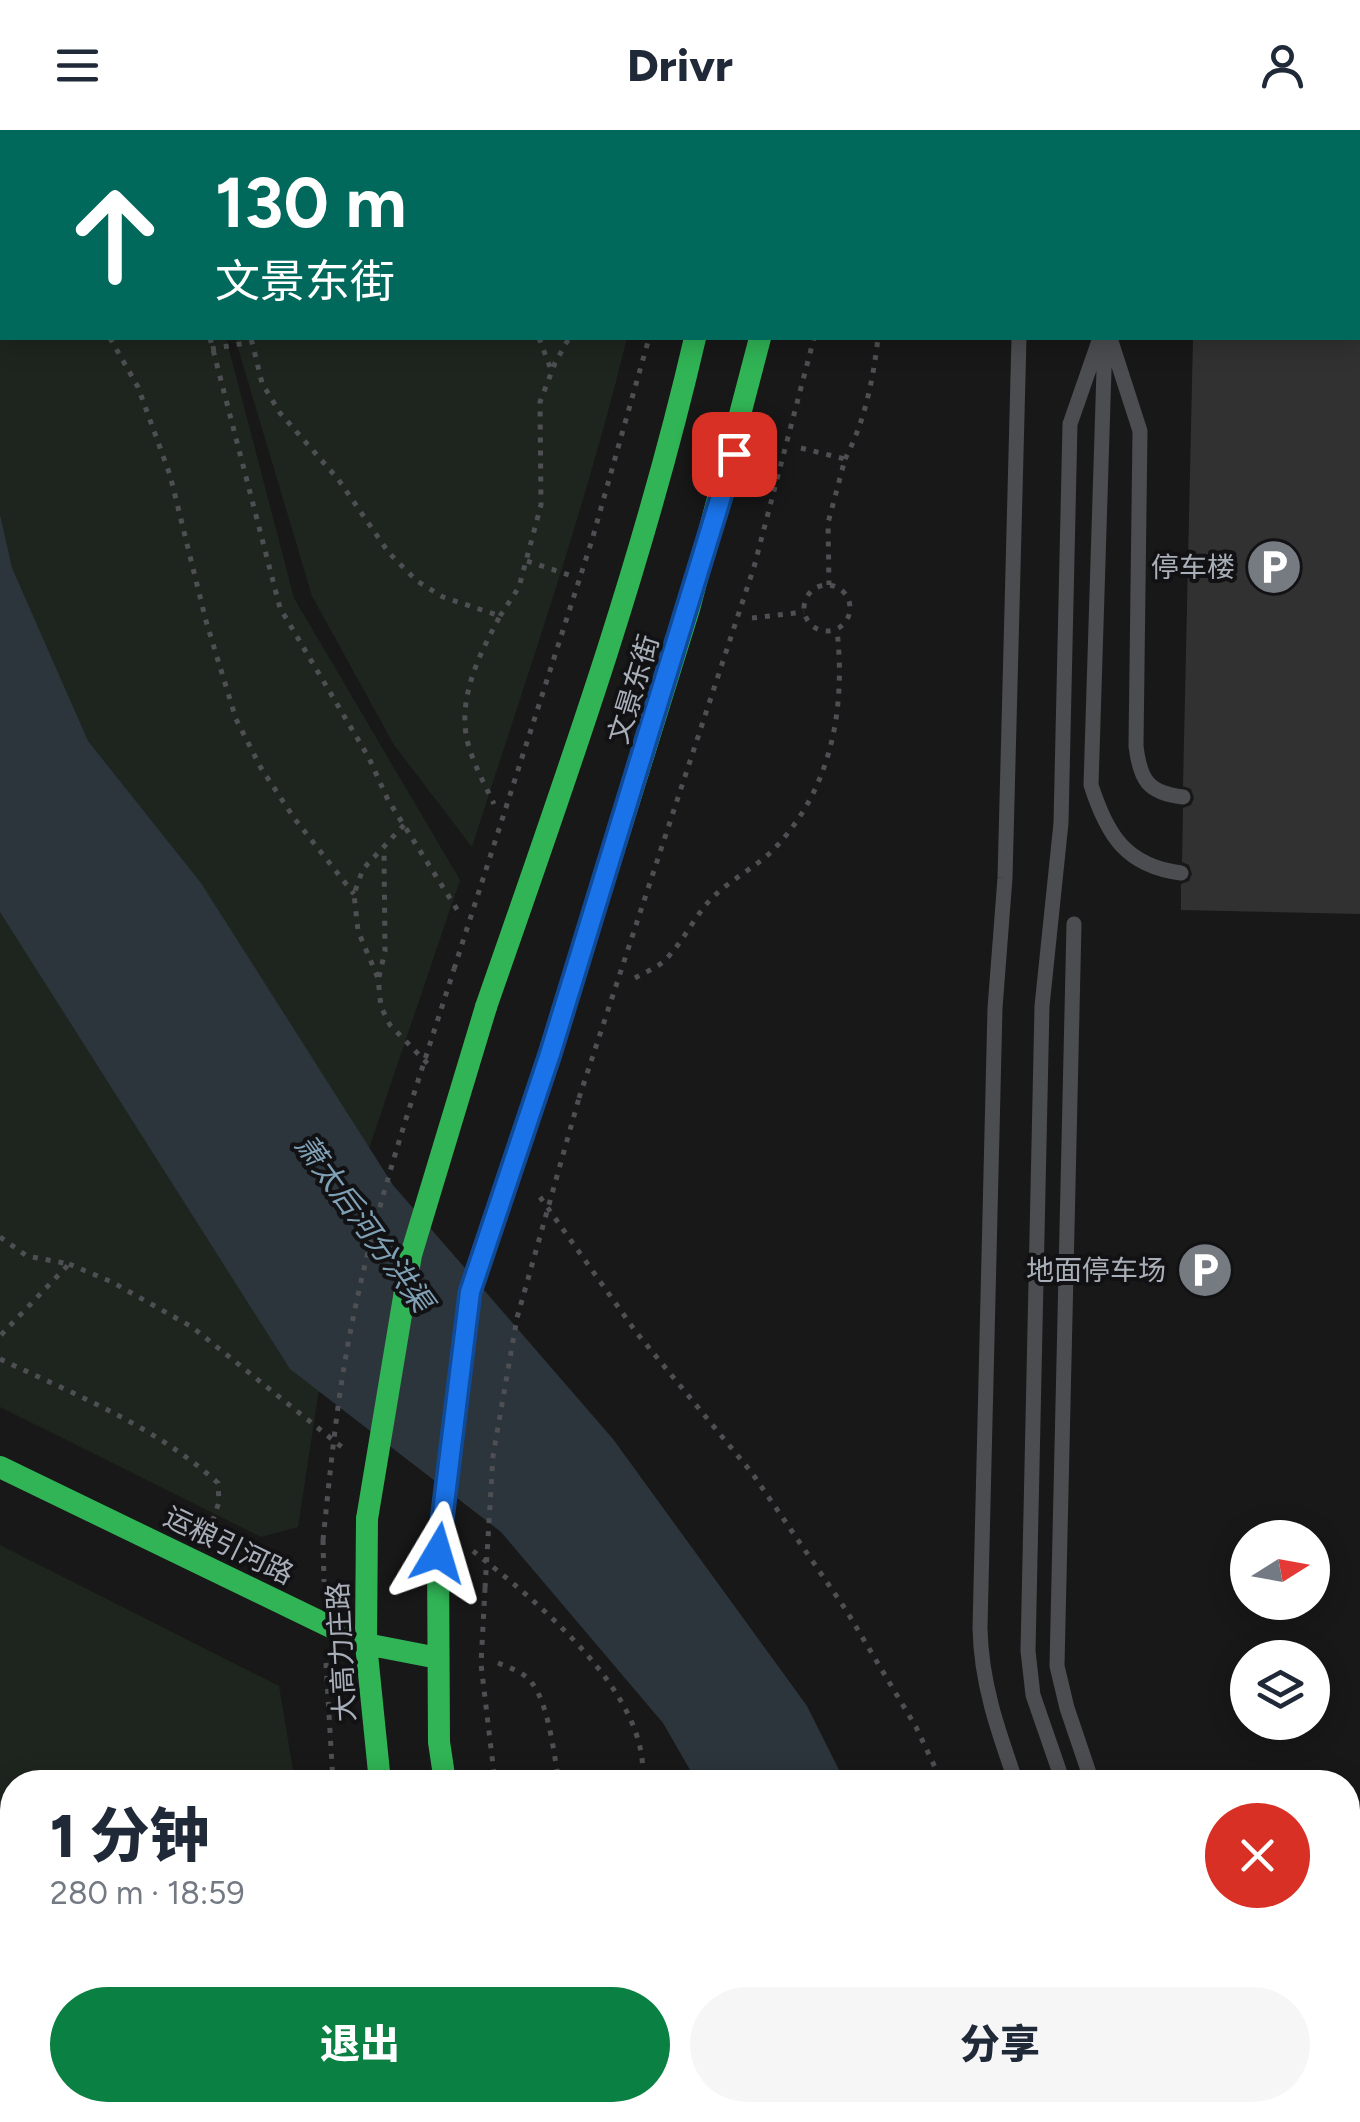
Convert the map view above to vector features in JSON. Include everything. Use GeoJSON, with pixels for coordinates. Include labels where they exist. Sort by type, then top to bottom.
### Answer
{"type":"FeatureCollection","features":[{"type":"Feature","properties":{"kind":"main road","name":"文景东街"},"geometry":{"type":"LineString","coordinates":[[367,1519],[411,1255],[486,1007],[639,559],[674,441],[696,340]]}},
{"type":"Feature","properties":{"kind":"main road","name":"文景东街"},"geometry":{"type":"LineString","coordinates":[[438,1658],[438,1553],[470,1292],[550,1054],[704,561],[734,454],[760,340]]}},
{"type":"Feature","properties":{"kind":"main road","name":"运粮引河路"},"geometry":{"type":"LineString","coordinates":[[0,1468],[366,1644],[438,1658]]}},
{"type":"Feature","properties":{"kind":"main road","name":"大高力庄路"},"geometry":{"type":"LineString","coordinates":[[367,1519],[366,1644],[379,1770]]}},
{"type":"Feature","properties":{"kind":"main road"},"geometry":{"type":"LineString","coordinates":[[438,1658],[443,1770]]}},
{"type":"Feature","properties":{"kind":"lane"},"geometry":{"type":"LineString","coordinates":[[1012,1770],[990,1706],[981,1665],[980,1628],[994,1008],[1005,878],[1019,340]]}},
{"type":"Feature","properties":{"kind":"lane"},"geometry":{"type":"LineString","coordinates":[[1058,1770],[1033,1695],[1028,1651],[1042,1006],[1061,823],[1070,424],[1104,340]]}},
{"type":"Feature","properties":{"kind":"lane"},"geometry":{"type":"LineString","coordinates":[[1105,340],[1091,785],[1100,816],[1116,841],[1156,870],[1181,873]]}},
{"type":"Feature","properties":{"kind":"lane"},"geometry":{"type":"LineString","coordinates":[[1106,340],[1140,431],[1136,746],[1139,771],[1151,788],[1183,798]]}},
{"type":"Feature","properties":{"kind":"lane"},"geometry":{"type":"LineString","coordinates":[[1074,924],[1056,1666],[1088,1770]]}},
{"type":"Feature","properties":{"kind":"path"},"geometry":{"type":"LineString","coordinates":[[111,340],[138,387],[170,476],[206,621],[236,719],[294,818],[354,894]]}},
{"type":"Feature","properties":{"kind":"path"},"geometry":{"type":"LineString","coordinates":[[210,340],[280,608],[369,758],[388,800],[458,911]]}},
{"type":"Feature","properties":{"kind":"path"},"geometry":{"type":"LineString","coordinates":[[212,349],[252,340],[262,383],[280,413],[338,478],[389,553],[417,581],[443,597],[500,616]]}},
{"type":"Feature","properties":{"kind":"path"},"geometry":{"type":"LineString","coordinates":[[541,340],[552,372]]}},
{"type":"Feature","properties":{"kind":"path"},"geometry":{"type":"LineString","coordinates":[[494,804],[469,749],[464,706],[480,652],[519,587],[527,560],[540,505],[540,402],[568,340]]}},
{"type":"Feature","properties":{"kind":"path"},"geometry":{"type":"LineString","coordinates":[[454,969],[592,540],[648,340]]}},
{"type":"Feature","properties":{"kind":"path"},"geometry":{"type":"LineString","coordinates":[[494,1770],[482,1664],[485,1588],[493,1456],[517,1318],[579,1098],[754,567],[813,340]]}},
{"type":"Feature","properties":{"kind":"path"},"geometry":{"type":"LineString","coordinates":[[830,585],[828,523],[845,459],[856,439],[870,391],[878,340]]}},
{"type":"Feature","properties":{"kind":"path"},"geometry":{"type":"LineString","coordinates":[[801,448],[845,459]]}},
{"type":"Feature","properties":{"kind":"path"},"geometry":{"type":"LineString","coordinates":[[527,560],[569,574]]}},
{"type":"Feature","properties":{"kind":"path"},"geometry":{"type":"LineString","coordinates":[[830,585],[848,599],[850,611],[837,630],[824,632],[813,628],[804,612],[808,595],[817,587],[830,585]]}},
{"type":"Feature","properties":{"kind":"path"},"geometry":{"type":"LineString","coordinates":[[752,618],[804,612]]}},
{"type":"Feature","properties":{"kind":"path"},"geometry":{"type":"LineString","coordinates":[[635,978],[665,961],[716,894],[773,850],[818,784],[830,751],[839,705],[837,630]]}},
{"type":"Feature","properties":{"kind":"path"},"geometry":{"type":"LineString","coordinates":[[404,824],[363,869],[354,894],[358,931],[378,978],[380,1007],[390,1024],[432,1067]]}},
{"type":"Feature","properties":{"kind":"path"},"geometry":{"type":"LineString","coordinates":[[378,978],[386,951],[384,846]]}},
{"type":"Feature","properties":{"kind":"path"},"geometry":{"type":"LineString","coordinates":[[533,1188],[636,1332],[752,1473],[846,1610],[916,1728],[936,1770]]}},
{"type":"Feature","properties":{"kind":"path"},"geometry":{"type":"LineString","coordinates":[[0,1238],[27,1256],[68,1264],[0,1336]]}},
{"type":"Feature","properties":{"kind":"path"},"geometry":{"type":"LineString","coordinates":[[0,1359],[118,1415],[186,1455],[218,1483],[219,1502],[212,1524]]}},
{"type":"Feature","properties":{"kind":"path"},"geometry":{"type":"LineString","coordinates":[[498,1663],[524,1674],[534,1685],[543,1707],[556,1770]]}},
{"type":"Feature","properties":{"kind":"shaded area"},"geometry":{"type":"Polygon","coordinates":[[[0,340],[227,340],[294,598],[460,880],[345,1219],[298,1527],[261,1537],[0,1407],[0,340]]]}},
{"type":"Feature","properties":{"kind":"shaded area"},"geometry":{"type":"Polygon","coordinates":[[[236,340],[626,340],[574,530],[472,847],[394,745],[312,596],[236,340]]]}},
{"type":"Feature","properties":{"kind":"shaded area"},"geometry":{"type":"Polygon","coordinates":[[[0,1545],[279,1686],[293,1770],[0,1770],[0,1545]]]}},
{"type":"Feature","properties":{"kind":"water","name":"萧太后河分洪渠"},"geometry":{"type":"Polygon","coordinates":[[[0,515],[12,568],[88,741],[201,883],[393,1185],[613,1439],[807,1706],[839,1770],[690,1770],[663,1723],[501,1532],[290,1369],[0,912],[0,515]]]}},
{"type":"Feature","properties":{"kind":"building","name":"停车楼"},"geometry":{"type":"Polygon","coordinates":[[[1193,340],[1360,340],[1360,914],[1181,910],[1181,884],[1189,881],[1192,874],[1189,865],[1182,862],[1183,808],[1191,805],[1194,798],[1191,789],[1183,786],[1193,340]]]}},
{"type":"Feature","properties":{"kind":"traffic: fast"},"geometry":{"type":"LineString","coordinates":[[486,1007],[626,592],[695,340]]}},
{"type":"Feature","properties":{"kind":"traffic: fast"},"geometry":{"type":"LineString","coordinates":[[550,1054],[689,609],[759,340]]}},
{"type":"Feature","properties":{"kind":"traffic: fast"},"geometry":{"type":"LineString","coordinates":[[367,1519],[411,1255],[486,1007]]}},
{"type":"Feature","properties":{"kind":"traffic: fast"},"geometry":{"type":"LineString","coordinates":[[438,1553],[470,1292],[550,1054]]}},
{"type":"Feature","properties":{"kind":"traffic: fast"},"geometry":{"type":"LineString","coordinates":[[0,1467],[366,1644],[438,1658]]}},
{"type":"Feature","properties":{"kind":"traffic: fast"},"geometry":{"type":"LineString","coordinates":[[367,1519],[366,1644],[379,1770]]}},
{"type":"Feature","properties":{"kind":"traffic: fast"},"geometry":{"type":"LineString","coordinates":[[438,1553],[439,1742],[443,1770]]}},
{"type":"Feature","properties":{"kind":"place","name":"停车楼"},"geometry":{"type":"Point","coordinates":[1274,567]}},
{"type":"Feature","properties":{"kind":"place","name":"地面停车场"},"geometry":{"type":"Point","coordinates":[1205,1270]}},
{"type":"Feature","properties":{"kind":"route"},"geometry":{"type":"LineString","coordinates":[[438,1553],[470,1292],[550,1054],[734,454]]}}]}
